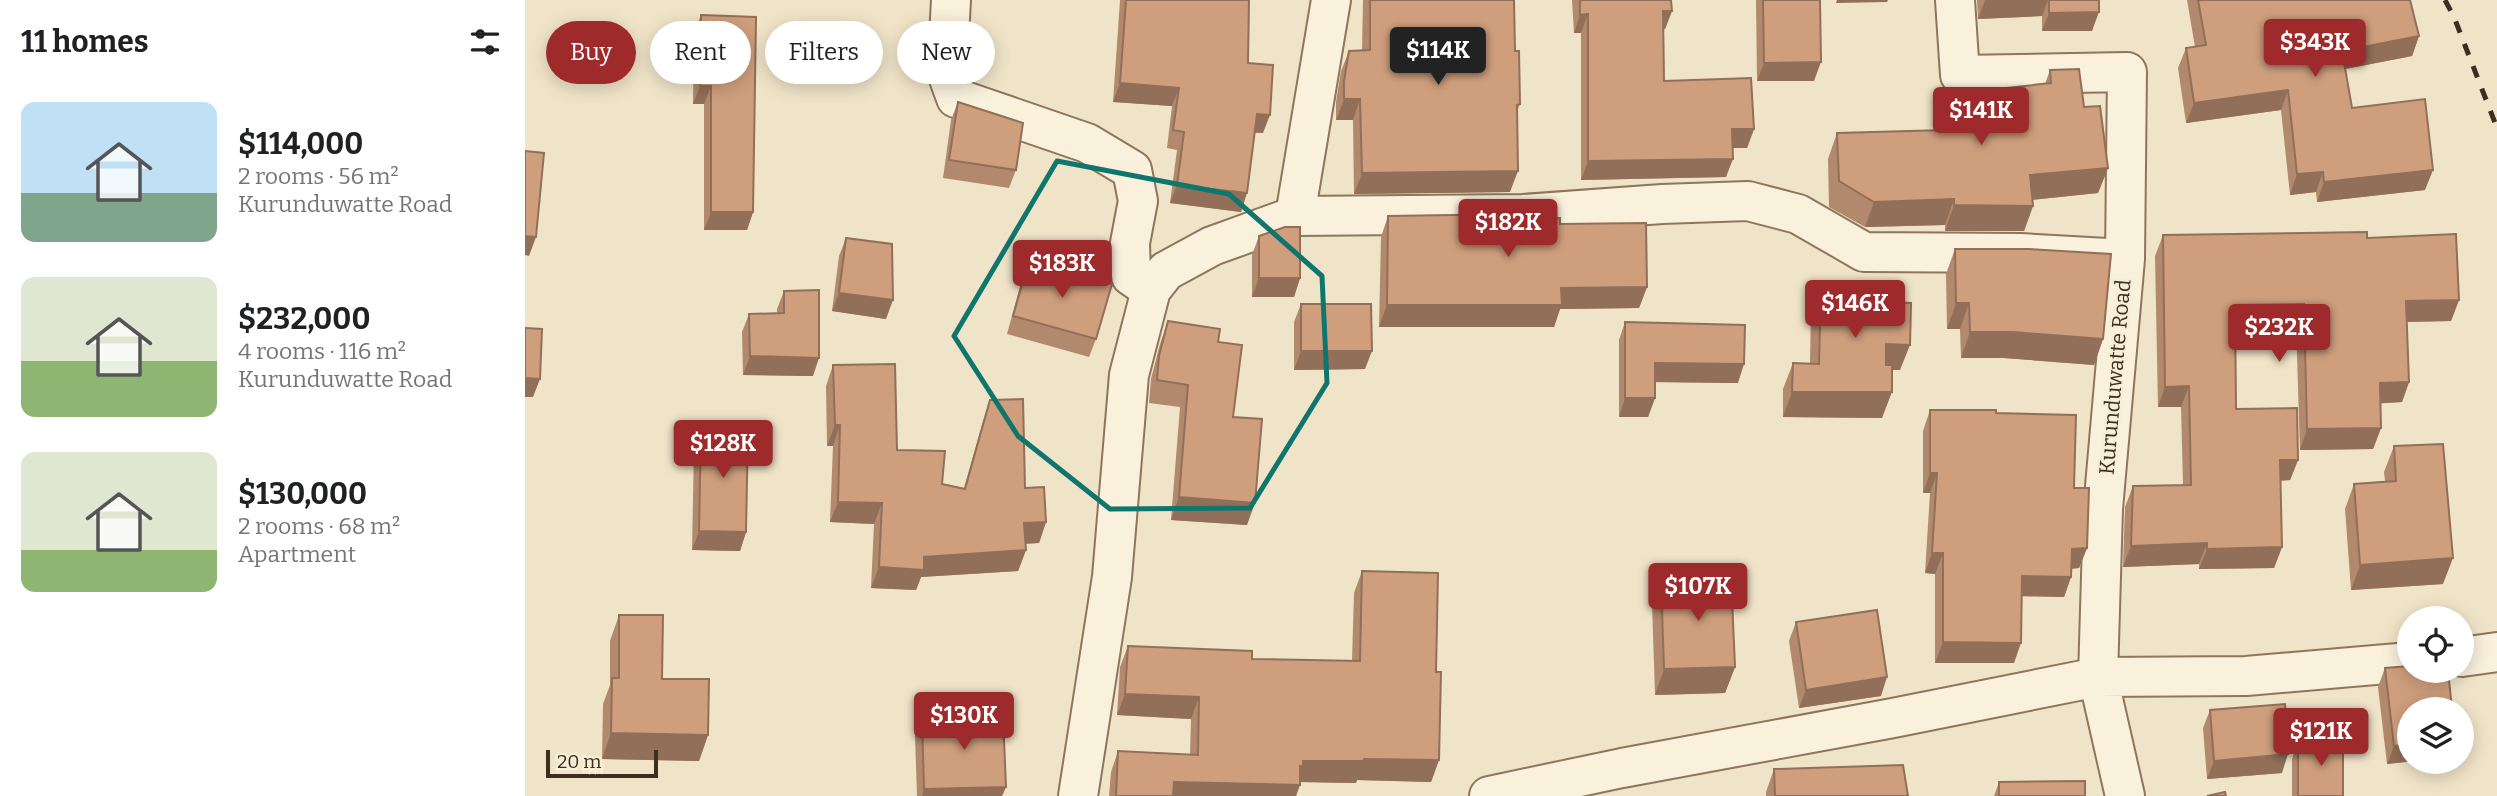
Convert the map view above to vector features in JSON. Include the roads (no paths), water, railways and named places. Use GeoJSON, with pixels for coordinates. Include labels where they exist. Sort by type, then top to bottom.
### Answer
{"type":"FeatureCollection","features":[{"type":"Feature","properties":{"kind":"street"},"geometry":{"type":"LineString","coordinates":[[951,0],[947,73],[956,98],[1087,143],[1132,170],[1138,201],[1130,243],[1131,276],[1151,290],[1129,375],[1112,577],[1079,796]]}},
{"type":"Feature","properties":{"kind":"street"},"geometry":{"type":"LineString","coordinates":[[1295,216],[1331,0]]}},
{"type":"Feature","properties":{"kind":"street"},"geometry":{"type":"LineString","coordinates":[[1955,0],[1960,75],[2127,72],[2125,260]]}},
{"type":"Feature","properties":{"kind":"street","name":"Kurunduwatte Road"},"geometry":{"type":"LineString","coordinates":[[1151,290],[1166,271],[1212,247],[1295,216],[1523,214],[1748,201],[1798,214],[1864,252],[2021,253],[2125,260],[2103,509],[2098,677],[2125,796]]}},
{"type":"Feature","properties":{"kind":"street"},"geometry":{"type":"LineString","coordinates":[[2474,655],[2497,652]]}},
{"type":"Feature","properties":{"kind":"street"},"geometry":{"type":"LineString","coordinates":[[1489,796],[2098,677],[2246,676],[2397,663]]}},
{"type":"Feature","properties":{"kind":"railway"},"geometry":{"type":"LineString","coordinates":[[2445,0],[2497,128]]}}]}
